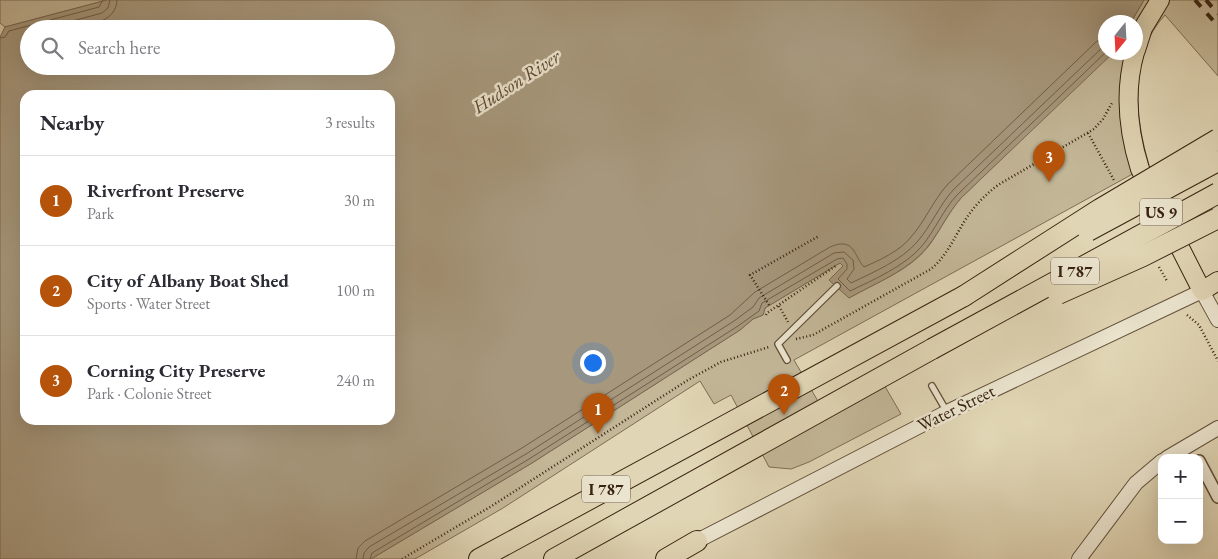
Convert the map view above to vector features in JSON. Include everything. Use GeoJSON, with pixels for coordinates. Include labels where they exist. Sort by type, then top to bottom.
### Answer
{"type":"FeatureCollection","features":[{"type":"Feature","properties":{"kind":"highway"},"geometry":{"type":"LineString","coordinates":[[964,296],[1100,209],[1218,139]]}},
{"type":"Feature","properties":{"kind":"highway","name":"I 787"},"geometry":{"type":"LineString","coordinates":[[479,559],[729,422],[1218,161]]}},
{"type":"Feature","properties":{"kind":"highway","name":"I 787"},"geometry":{"type":"LineString","coordinates":[[554,559],[1218,193]]}},
{"type":"Feature","properties":{"kind":"highway"},"geometry":{"type":"LineString","coordinates":[[932,349],[1143,256],[1218,218]]}},
{"type":"Feature","properties":{"kind":"highway"},"geometry":{"type":"LineString","coordinates":[[666,559],[693,550]]}},
{"type":"Feature","properties":{"kind":"main road","name":"US 9"},"geometry":{"type":"LineString","coordinates":[[1143,31],[1160,0]]}},
{"type":"Feature","properties":{"kind":"main road","name":"US 9"},"geometry":{"type":"LineString","coordinates":[[1133,60],[1129,82],[1130,129],[1140,169],[1202,290]]}},
{"type":"Feature","properties":{"kind":"main road","name":"Water Street"},"geometry":{"type":"LineString","coordinates":[[1202,290],[1218,281]]}},
{"type":"Feature","properties":{"kind":"street"},"geometry":{"type":"LineString","coordinates":[[1202,290],[1218,320]]}},
{"type":"Feature","properties":{"kind":"street","name":"Water Street"},"geometry":{"type":"LineString","coordinates":[[693,550],[947,412],[1202,290]]}},
{"type":"Feature","properties":{"kind":"street"},"geometry":{"type":"LineString","coordinates":[[1174,454],[1218,428]]}},
{"type":"Feature","properties":{"kind":"street"},"geometry":{"type":"LineString","coordinates":[[1190,444],[1196,454]]}},
{"type":"Feature","properties":{"kind":"street"},"geometry":{"type":"LineString","coordinates":[[1079,559],[1136,483],[1158,464]]}},
{"type":"Feature","properties":{"kind":"street"},"geometry":{"type":"LineString","coordinates":[[1203,469],[1218,497]]}},
{"type":"Feature","properties":{"kind":"lane"},"geometry":{"type":"LineString","coordinates":[[787,360],[778,344],[837,286]]}},
{"type":"Feature","properties":{"kind":"lane"},"geometry":{"type":"LineString","coordinates":[[932,386],[947,412]]}},
{"type":"Feature","properties":{"kind":"path"},"geometry":{"type":"LineString","coordinates":[[769,305],[750,275],[819,236]]}},
{"type":"Feature","properties":{"kind":"path"},"geometry":{"type":"LineString","coordinates":[[766,315],[767,312],[779,306],[837,265]]}},
{"type":"Feature","properties":{"kind":"path"},"geometry":{"type":"LineString","coordinates":[[779,306],[792,330]]}},
{"type":"Feature","properties":{"kind":"path"},"geometry":{"type":"LineString","coordinates":[[1188,315],[1199,325],[1218,361]]}},
{"type":"Feature","properties":{"kind":"shaded area"},"geometry":{"type":"Polygon","coordinates":[[[0,0],[107,0],[31,20],[20,20],[20,23],[5,27],[0,23],[0,0]]]}},
{"type":"Feature","properties":{"kind":"shaded area"},"geometry":{"type":"Polygon","coordinates":[[[1144,0],[1218,0],[1218,76],[1165,15],[1153,31],[1143,56],[1143,15],[1135,15],[1144,0]]]}},
{"type":"Feature","properties":{"kind":"shaded area"},"geometry":{"type":"Polygon","coordinates":[[[1104,60],[1142,60],[1138,87],[1138,107],[1140,127],[1149,165],[794,360],[826,415],[883,383],[901,414],[809,462],[791,469],[769,467],[731,395],[714,404],[700,381],[503,508],[415,559],[371,559],[532,463],[740,330],[753,319],[763,315],[765,308],[840,263],[843,266],[837,286],[849,298],[902,270],[928,247],[961,198],[1104,60]]]}},
{"type":"Feature","properties":{"kind":"water","name":"Hudson River"},"geometry":{"type":"Polygon","coordinates":[[[107,0],[1144,0],[1135,15],[1098,15],[1098,60],[1106,60],[961,198],[927,248],[905,267],[849,298],[829,280],[843,266],[840,263],[765,308],[763,315],[753,319],[740,330],[532,463],[371,559],[0,559],[0,37],[5,27],[20,23],[20,75],[395,75],[395,20],[31,20],[107,0]]]}},
{"type":"Feature","properties":{"kind":"railway"},"geometry":{"type":"LineString","coordinates":[[1195,0],[1218,26]]}},
{"type":"Feature","properties":{"kind":"railway"},"geometry":{"type":"LineString","coordinates":[[1206,0],[1218,14]]}},
{"type":"Feature","properties":{"kind":"place","name":"Corning City Preserve"},"geometry":{"type":"Point","coordinates":[1049,182]}},
{"type":"Feature","properties":{"kind":"place","name":"City of Albany Boat Shed"},"geometry":{"type":"Point","coordinates":[784,415]}},
{"type":"Feature","properties":{"kind":"place","name":"Riverfront Preserve"},"geometry":{"type":"Point","coordinates":[598,434]}}]}
